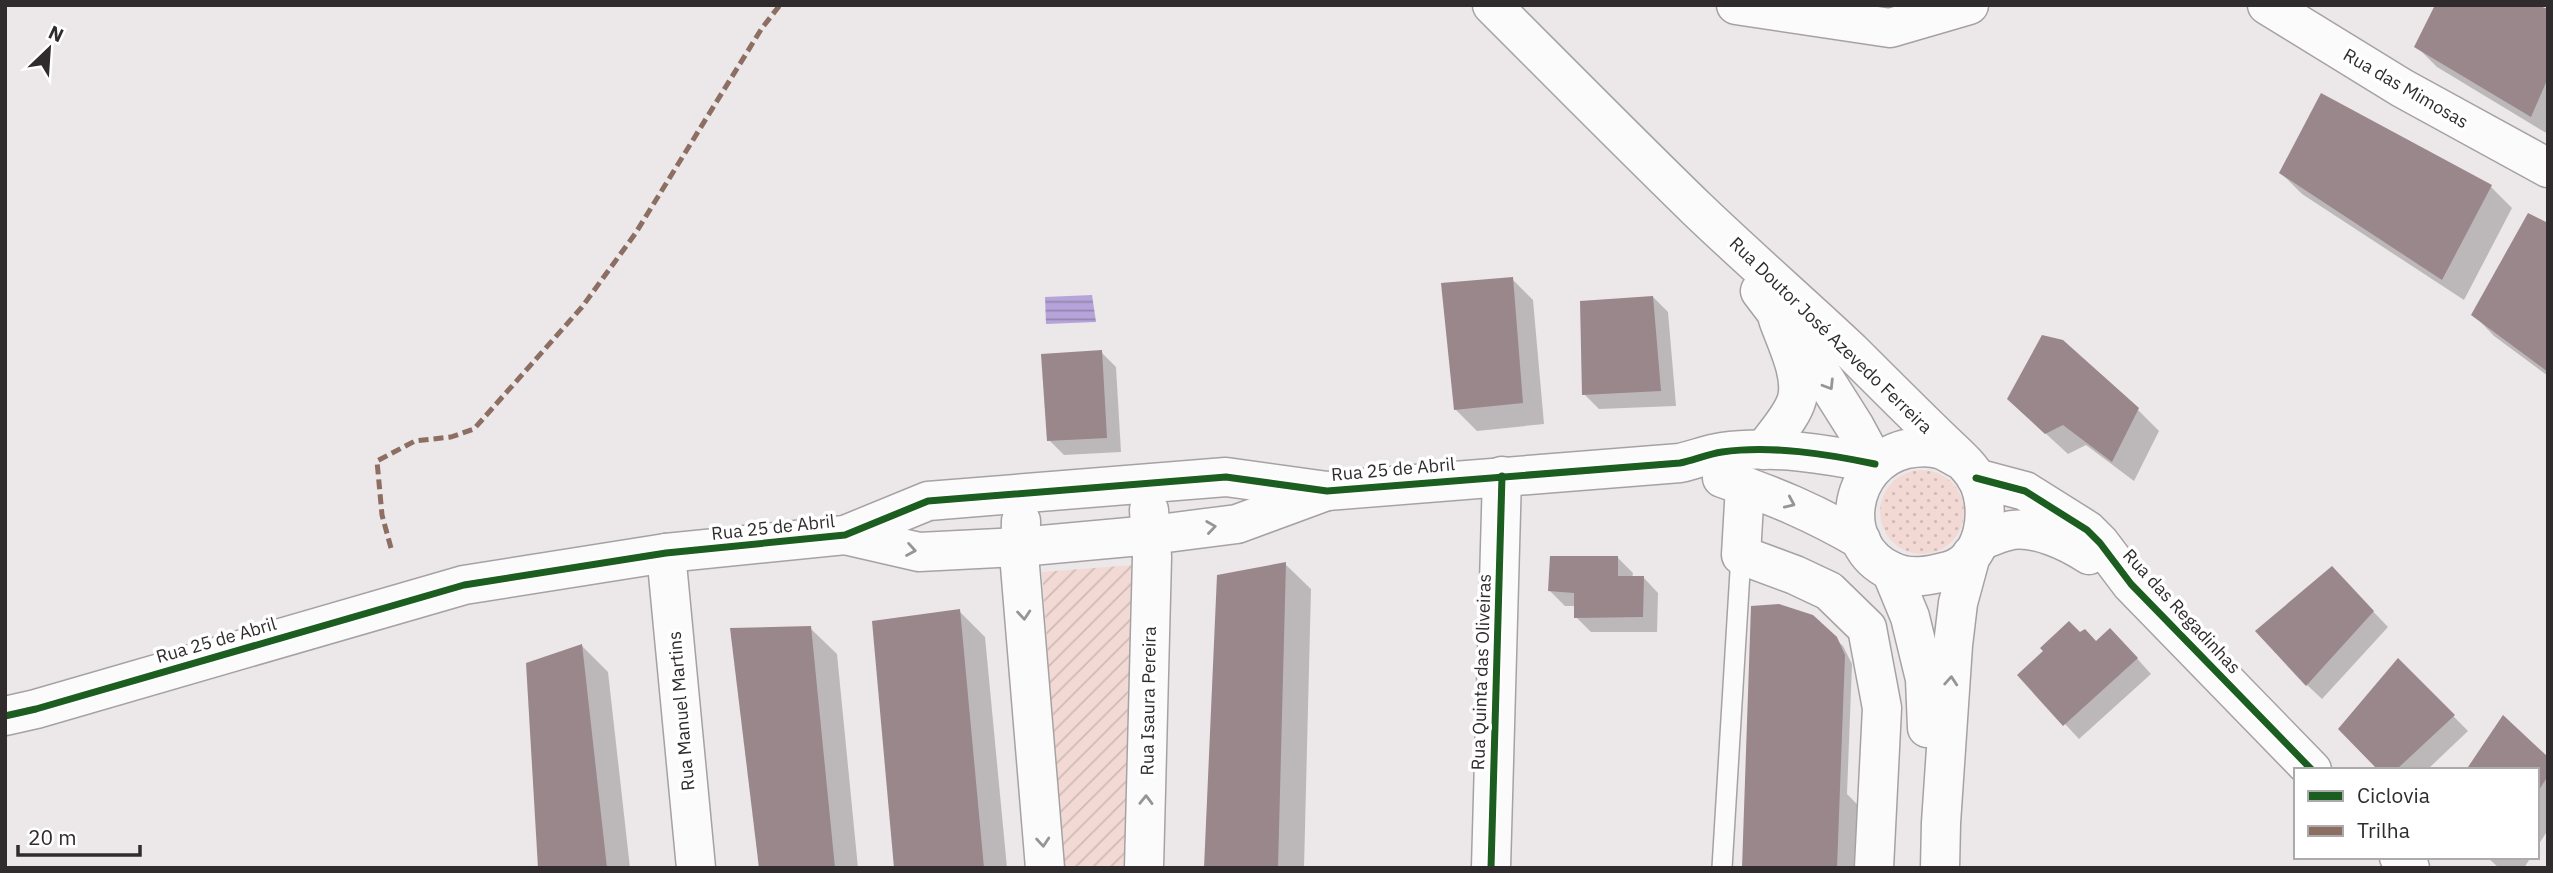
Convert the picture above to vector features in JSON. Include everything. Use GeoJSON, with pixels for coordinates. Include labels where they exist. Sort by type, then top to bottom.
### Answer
{"type":"FeatureCollection","features":[{"type":"Feature","properties":{"kind":"street","name":"Rua Doutor José Azevedo Ferreira"},"geometry":{"type":"LineString","coordinates":[[1492,5],[1699,211],[1794,297],[1969,469],[1985,499],[1986,519],[1958,603],[1940,868]]}},
{"type":"Feature","properties":{"kind":"street"},"geometry":{"type":"LineString","coordinates":[[1736,5],[1826,12],[1890,28],[1969,5]]}},
{"type":"Feature","properties":{"kind":"street","name":"Rua das Mimosas"},"geometry":{"type":"LineString","coordinates":[[2267,5],[2402,88],[2548,168]]}},
{"type":"Feature","properties":{"kind":"street","name":"Rua Doutor José Azevedo Ferreira"},"geometry":{"type":"LineString","coordinates":[[1699,211],[1814,362],[1875,464],[1894,452],[1919,446],[1941,450],[1969,469]]}},
{"type":"Feature","properties":{"kind":"street","name":"Rua Doutor José Azevedo Ferreira"},"geometry":{"type":"LineString","coordinates":[[1763,450],[1797,399],[1796,373],[1775,310]]}},
{"type":"Feature","properties":{"kind":"street"},"geometry":{"type":"LineString","coordinates":[[1680,463],[1723,452],[1763,450],[1840,457],[1875,464],[1863,480],[1855,501],[1855,518],[1861,540]]}},
{"type":"Feature","properties":{"kind":"street","name":"Rua Doutor José Azevedo Ferreira"},"geometry":{"type":"LineString","coordinates":[[1680,463],[1812,512],[1861,540],[1872,557],[1891,571],[1910,617],[1924,679],[1928,742],[1941,823]]}},
{"type":"Feature","properties":{"kind":"street","name":"Rua 25 de Abril"},"geometry":{"type":"LineString","coordinates":[[5,716],[464,585],[666,554],[845,535],[928,501],[1226,477],[1327,491],[1680,463]]}},
{"type":"Feature","properties":{"kind":"street","name":"Rua das Regadinhas"},"geometry":{"type":"LineString","coordinates":[[1969,469],[2025,492],[2087,530],[2131,584],[2310,768]]}},
{"type":"Feature","properties":{"kind":"street","name":"Rua Quinta das Oliveiras"},"geometry":{"type":"LineString","coordinates":[[1492,868],[1502,477]]}},
{"type":"Feature","properties":{"kind":"street"},"geometry":{"type":"LineString","coordinates":[[1137,483],[1149,502],[1151,535]]}},
{"type":"Feature","properties":{"kind":"street"},"geometry":{"type":"LineString","coordinates":[[1745,486],[1741,555],[1829,590],[1867,628],[1882,708],[1874,868]]}},
{"type":"Feature","properties":{"kind":"street","name":"Rua 25 de Abril"},"geometry":{"type":"LineString","coordinates":[[845,535],[919,552],[1020,547],[1237,524],[1327,491]]}},
{"type":"Feature","properties":{"kind":"street"},"geometry":{"type":"LineString","coordinates":[[1027,492],[1020,526],[1020,547],[1045,868]]}},
{"type":"Feature","properties":{"kind":"street","name":"Rua das Regadinhas"},"geometry":{"type":"LineString","coordinates":[[1976,548],[2010,530],[2031,530],[2076,547],[2131,584]]}},
{"type":"Feature","properties":{"kind":"street","name":"Rua Isaura Pereira"},"geometry":{"type":"LineString","coordinates":[[1144,868],[1151,535]]}},
{"type":"Feature","properties":{"kind":"street"},"geometry":{"type":"LineString","coordinates":[[1891,571],[1920,578],[1953,570],[1976,548]]}},
{"type":"Feature","properties":{"kind":"street","name":"Rua Manuel Martins"},"geometry":{"type":"LineString","coordinates":[[666,554],[696,868]]}},
{"type":"Feature","properties":{"kind":"lane"},"geometry":{"type":"LineString","coordinates":[[1722,868],[1741,555]]}},
{"type":"Feature","properties":{"kind":"shaded area"},"geometry":{"type":"Polygon","coordinates":[[[1092,295],[1096,322],[1046,324],[1045,297],[1092,295]]]}},
{"type":"Feature","properties":{"kind":"shaded area"},"geometry":{"type":"Polygon","coordinates":[[[1914,470],[1930,470],[1946,477],[1957,488],[1964,504],[1961,528],[1952,542],[1930,554],[1914,554],[1898,547],[1887,536],[1880,520],[1880,504],[1887,488],[1898,477],[1914,470]]]}},
{"type":"Feature","properties":{"kind":"shaded area"},"geometry":{"type":"Polygon","coordinates":[[[1133,565],[1127,868],[1063,868],[1042,572],[1133,565]]]}},
{"type":"Feature","properties":{"kind":"building"},"geometry":{"type":"Polygon","coordinates":[[[2435,5],[2537,5],[2548,9],[2548,78],[2531,117],[2414,47],[2435,5]]]}},
{"type":"Feature","properties":{"kind":"building"},"geometry":{"type":"Polygon","coordinates":[[[2321,93],[2492,185],[2442,280],[2279,173],[2321,93]]]}},
{"type":"Feature","properties":{"kind":"building"},"geometry":{"type":"Polygon","coordinates":[[[2528,213],[2548,223],[2548,372],[2471,315],[2528,213]]]}},
{"type":"Feature","properties":{"kind":"building"},"geometry":{"type":"Polygon","coordinates":[[[1513,277],[1523,403],[1454,410],[1441,283],[1513,277]]]}},
{"type":"Feature","properties":{"kind":"building"},"geometry":{"type":"Polygon","coordinates":[[[1653,296],[1661,391],[1582,395],[1580,301],[1653,296]]]}},
{"type":"Feature","properties":{"kind":"building"},"geometry":{"type":"Polygon","coordinates":[[[2042,335],[2063,340],[2139,408],[2112,462],[2063,425],[2045,434],[2007,399],[2042,335]]]}},
{"type":"Feature","properties":{"kind":"building"},"geometry":{"type":"Polygon","coordinates":[[[1102,350],[1107,438],[1047,441],[1041,354],[1102,350]]]}},
{"type":"Feature","properties":{"kind":"building"},"geometry":{"type":"Polygon","coordinates":[[[1550,556],[1618,556],[1618,576],[1644,576],[1643,617],[1574,618],[1574,593],[1548,591],[1550,556]]]}},
{"type":"Feature","properties":{"kind":"building"},"geometry":{"type":"Polygon","coordinates":[[[1286,562],[1278,868],[1204,868],[1217,575],[1286,562]]]}},
{"type":"Feature","properties":{"kind":"building"},"geometry":{"type":"Polygon","coordinates":[[[2332,566],[2374,611],[2306,686],[2255,631],[2332,566]]]}},
{"type":"Feature","properties":{"kind":"building"},"geometry":{"type":"Polygon","coordinates":[[[1779,604],[1813,615],[1837,637],[1845,655],[1837,868],[1742,868],[1751,606],[1779,604]]]}},
{"type":"Feature","properties":{"kind":"building"},"geometry":{"type":"Polygon","coordinates":[[[960,609],[984,868],[894,868],[872,621],[960,609]]]}},
{"type":"Feature","properties":{"kind":"building"},"geometry":{"type":"Polygon","coordinates":[[[2069,621],[2080,632],[2085,629],[2096,641],[2110,628],[2138,658],[2063,726],[2017,675],[2043,651],[2040,648],[2069,621]]]}},
{"type":"Feature","properties":{"kind":"building"},"geometry":{"type":"Polygon","coordinates":[[[811,626],[835,868],[759,868],[730,628],[811,626]]]}},
{"type":"Feature","properties":{"kind":"building"},"geometry":{"type":"Polygon","coordinates":[[[582,644],[607,868],[538,868],[526,663],[582,644]]]}},
{"type":"Feature","properties":{"kind":"building"},"geometry":{"type":"Polygon","coordinates":[[[2398,658],[2455,715],[2398,768],[2376,768],[2338,729],[2398,658]]]}},
{"type":"Feature","properties":{"kind":"building"},"geometry":{"type":"Polygon","coordinates":[[[2503,715],[2548,757],[2548,776],[2539,790],[2539,768],[2467,768],[2503,715]]]}},
{"type":"Feature","properties":{"kind":"marked path"},"geometry":{"type":"LineString","coordinates":[[391,548],[382,515],[377,461],[415,441],[451,437],[474,429],[582,307],[635,234],[762,28],[780,5]]}},
{"type":"Feature","properties":{"kind":"cycle path"},"geometry":{"type":"LineString","coordinates":[[5,716],[464,585],[666,553],[845,535],[928,501],[1226,477],[1327,491],[1680,463],[1741,450],[1799,452],[1875,464]]}},
{"type":"Feature","properties":{"kind":"cycle path"},"geometry":{"type":"LineString","coordinates":[[1491,868],[1502,476]]}},
{"type":"Feature","properties":{"kind":"cycle path"},"geometry":{"type":"LineString","coordinates":[[1976,478],[2025,491],[2087,530],[2131,584],[2310,768]]}}]}
